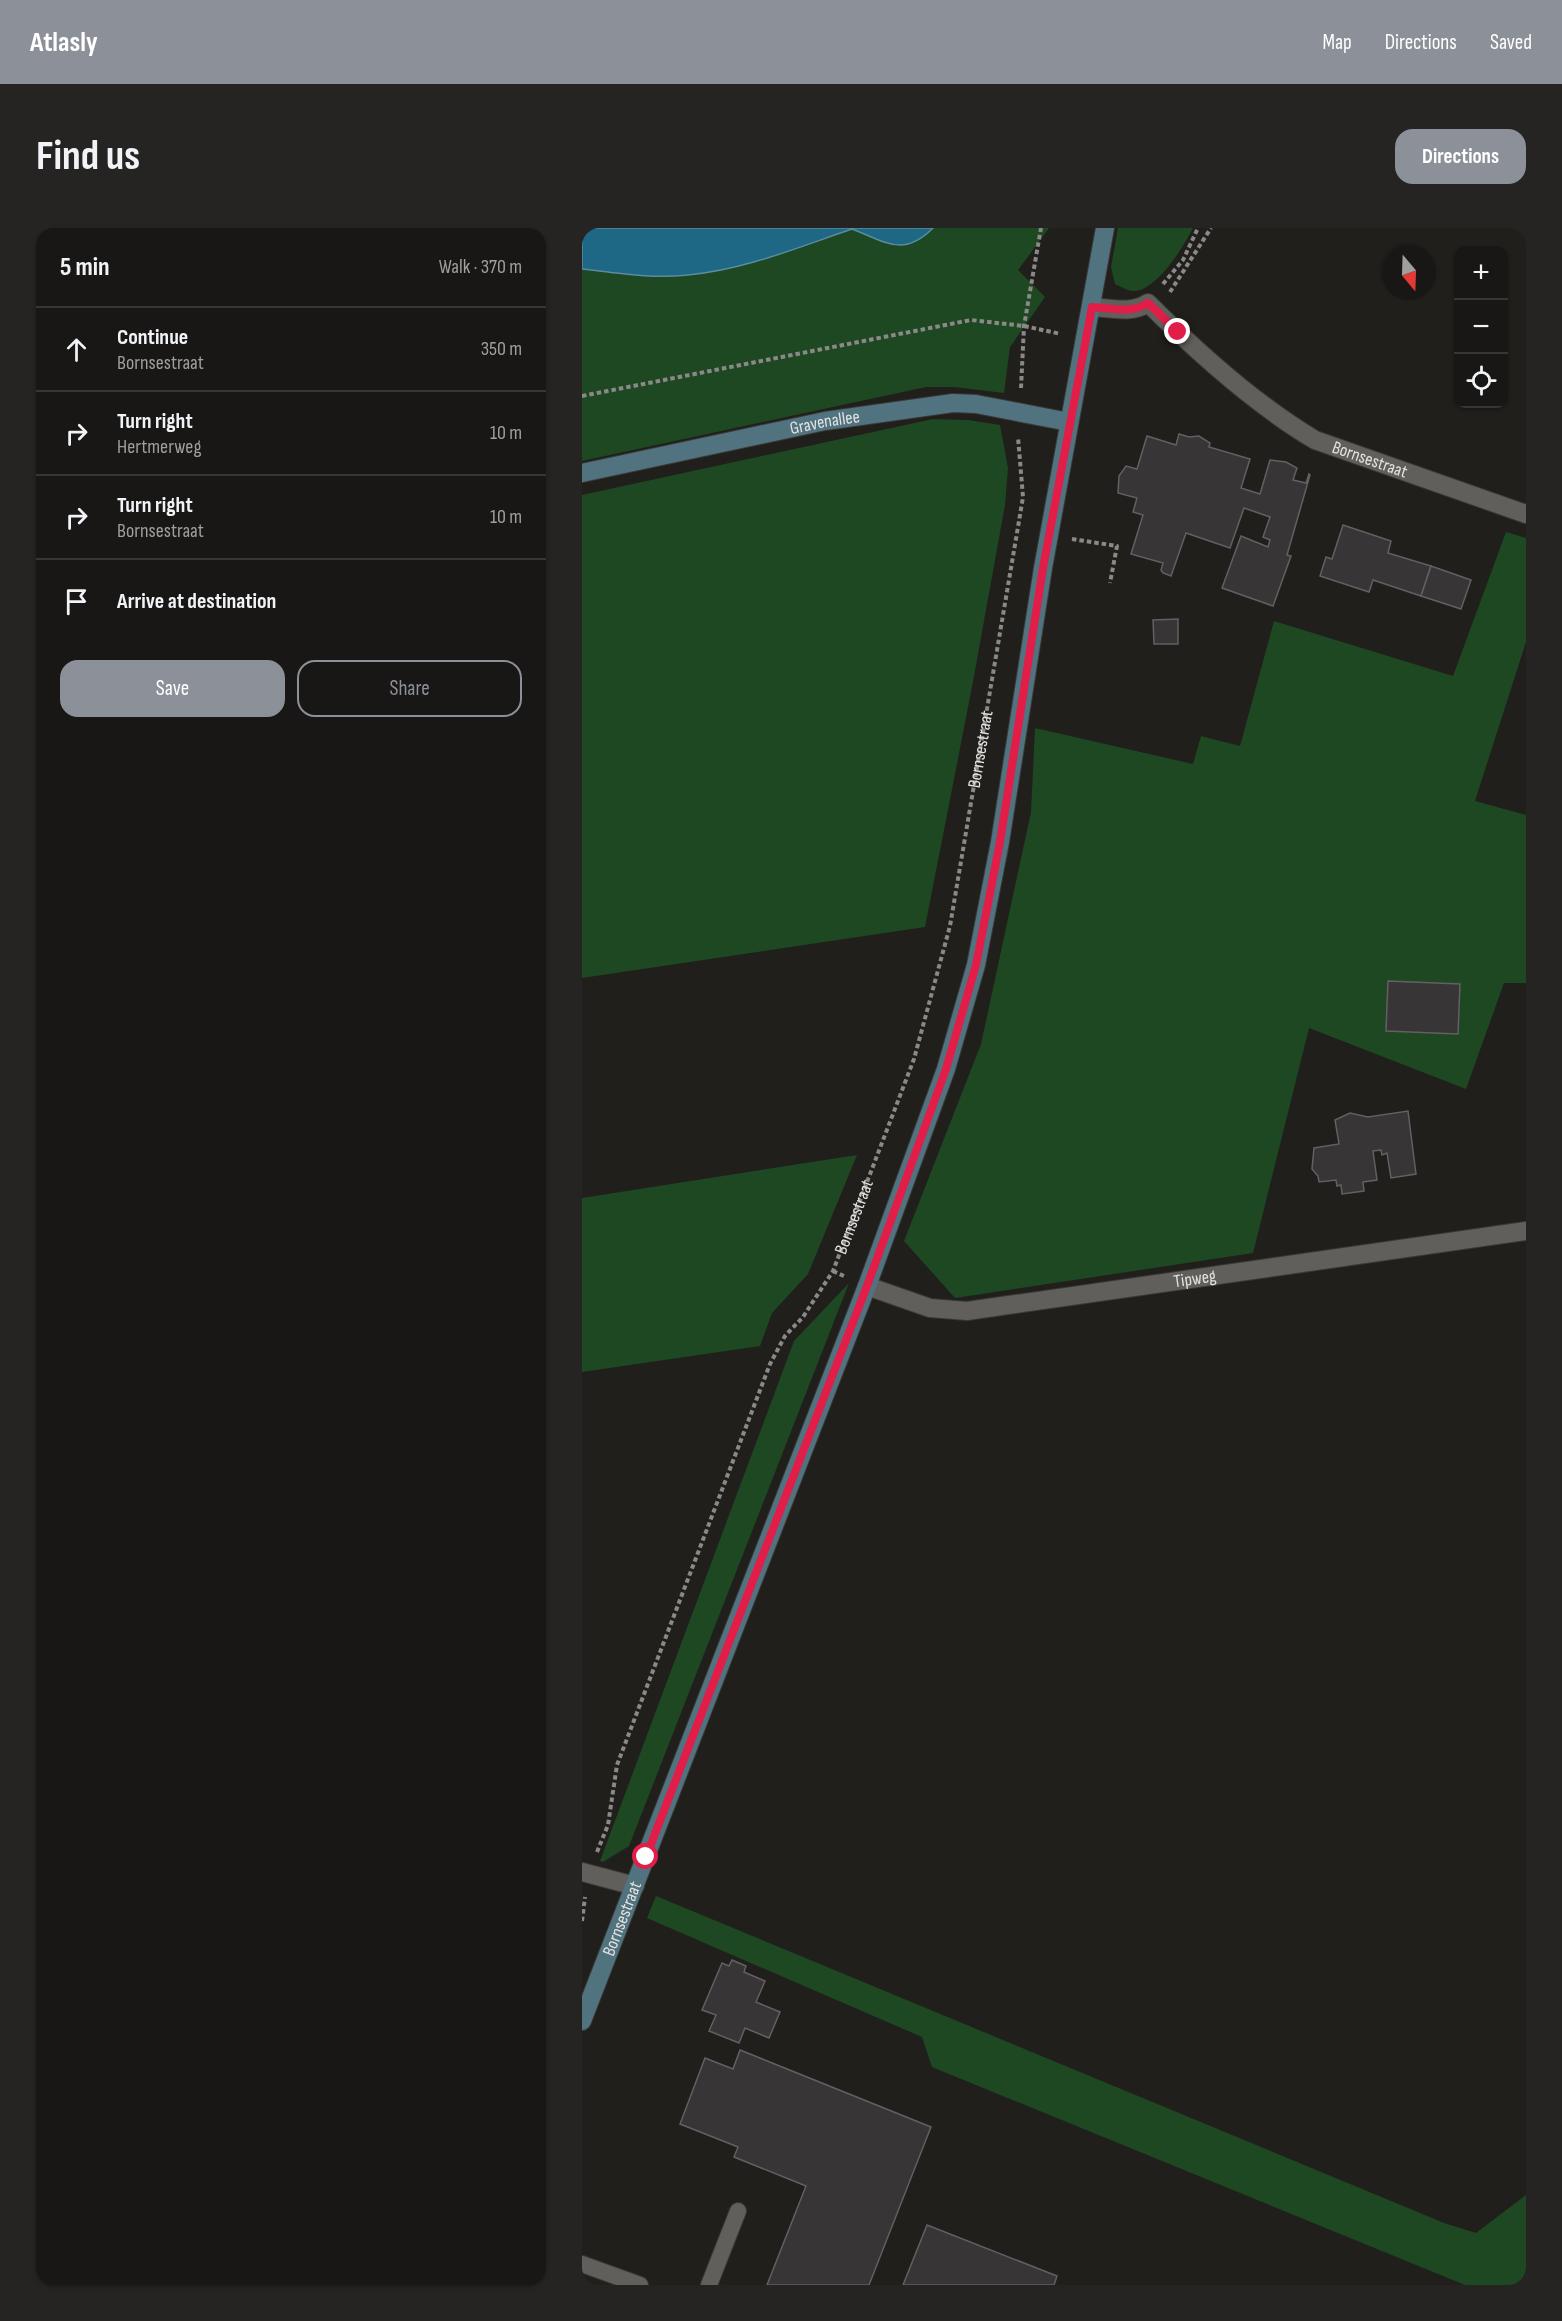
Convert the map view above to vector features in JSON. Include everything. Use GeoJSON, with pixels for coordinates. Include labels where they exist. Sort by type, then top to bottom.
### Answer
{"type":"FeatureCollection","features":[{"type":"Feature","properties":{"kind":"street","name":"Bornsestraat"},"geometry":{"type":"LineString","coordinates":[[582,2021],[867,1286],[946,1069],[976,965],[1000,842],[1043,568],[1105,228]]}},
{"type":"Feature","properties":{"kind":"street","name":"Bornsestraat"},"geometry":{"type":"LineString","coordinates":[[1148,303],[1178,332],[1284,421],[1315,440],[1526,514]]}},
{"type":"Feature","properties":{"kind":"street"},"geometry":{"type":"LineString","coordinates":[[1092,307],[1141,308],[1148,303]]}},
{"type":"Feature","properties":{"kind":"street","name":"Gravenallee"},"geometry":{"type":"LineString","coordinates":[[582,473],[825,421],[953,403],[976,404],[1069,422]]}},
{"type":"Feature","properties":{"kind":"street","name":"Tipweg"},"geometry":{"type":"LineString","coordinates":[[867,1286],[930,1308],[967,1311],[1526,1231]]}},
{"type":"Feature","properties":{"kind":"street"},"geometry":{"type":"LineString","coordinates":[[585,1872],[635,1886]]}},
{"type":"Feature","properties":{"kind":"lane"},"geometry":{"type":"LineString","coordinates":[[709,2285],[738,2211]]}},
{"type":"Feature","properties":{"kind":"lane"},"geometry":{"type":"LineString","coordinates":[[582,2264],[640,2285]]}},
{"type":"Feature","properties":{"kind":"path"},"geometry":{"type":"LineString","coordinates":[[1024,327],[1041,228]]}},
{"type":"Feature","properties":{"kind":"path"},"geometry":{"type":"LineString","coordinates":[[1148,303],[1183,260],[1198,228]]}},
{"type":"Feature","properties":{"kind":"path"},"geometry":{"type":"LineString","coordinates":[[1148,303],[1170,292],[1211,228]]}},
{"type":"Feature","properties":{"kind":"path"},"geometry":{"type":"LineString","coordinates":[[582,396],[971,320],[1024,327],[1085,339]]}},
{"type":"Feature","properties":{"kind":"path","name":"Bornsestraat"},"geometry":{"type":"LineString","coordinates":[[585,1872],[608,1825],[617,1766],[770,1364],[785,1336],[803,1317],[832,1272],[914,1059],[950,926],[1018,527]]}},
{"type":"Feature","properties":{"kind":"path"},"geometry":{"type":"LineString","coordinates":[[1087,542],[1117,546],[1110,583]]}},
{"type":"Feature","properties":{"kind":"green space"},"geometry":{"type":"Polygon","coordinates":[[[933,228],[1049,228],[1018,270],[1045,297],[1010,347],[1004,393],[954,387],[926,387],[582,461],[582,269],[629,275],[760,261],[852,229],[885,243],[903,245],[912,243],[933,228]]]}},
{"type":"Feature","properties":{"kind":"green space"},"geometry":{"type":"Polygon","coordinates":[[[1118,228],[1193,228],[1183,246],[1160,276],[1142,289],[1133,291],[1115,284],[1111,267],[1118,228]]]}},
{"type":"Feature","properties":{"kind":"green space"},"geometry":{"type":"Polygon","coordinates":[[[933,419],[968,420],[1000,425],[1008,468],[1005,505],[925,927],[582,978],[582,495],[933,419]]]}},
{"type":"Feature","properties":{"kind":"green space"},"geometry":{"type":"Polygon","coordinates":[[[1506,532],[1526,538],[1526,642],[1475,801],[1526,815],[1526,983],[1504,983],[1466,1089],[1309,1028],[1253,1253],[955,1298],[904,1241],[981,1044],[1031,812],[1035,728],[1193,764],[1201,736],[1240,746],[1274,621],[1453,676],[1506,532]]]}},
{"type":"Feature","properties":{"kind":"green space"},"geometry":{"type":"Polygon","coordinates":[[[857,1155],[808,1274],[772,1313],[760,1346],[582,1372],[582,1198],[857,1155]]]}},
{"type":"Feature","properties":{"kind":"green space"},"geometry":{"type":"Polygon","coordinates":[[[849,1283],[629,1846],[603,1862],[600,1861],[794,1341],[849,1283]]]}},
{"type":"Feature","properties":{"kind":"green space"},"geometry":{"type":"Polygon","coordinates":[[[656,1896],[1444,2223],[1476,2233],[1526,2195],[1526,2285],[1465,2285],[932,2067],[922,2037],[647,1918],[656,1896]]]}},
{"type":"Feature","properties":{"kind":"water"},"geometry":{"type":"Polygon","coordinates":[[[582,228],[933,228],[912,243],[903,245],[894,245],[852,229],[771,257],[730,268],[688,275],[662,276],[582,269],[582,228]]]}},
{"type":"Feature","properties":{"kind":"building"},"geometry":{"type":"Polygon","coordinates":[[[1179,434],[1189,437],[1199,436],[1210,443],[1209,447],[1250,459],[1241,488],[1260,494],[1270,460],[1286,462],[1297,468],[1293,480],[1306,483],[1310,475],[1287,555],[1291,556],[1273,606],[1222,588],[1241,536],[1268,547],[1270,540],[1263,537],[1270,517],[1244,508],[1230,548],[1186,533],[1171,576],[1161,570],[1163,563],[1131,554],[1143,515],[1133,512],[1137,498],[1118,493],[1119,476],[1126,466],[1137,469],[1147,436],[1176,445],[1179,434]]]}},
{"type":"Feature","properties":{"kind":"building"},"geometry":{"type":"Polygon","coordinates":[[[1343,525],[1391,541],[1388,553],[1431,566],[1421,596],[1373,580],[1369,592],[1320,576],[1326,557],[1332,559],[1343,525]]]}},
{"type":"Feature","properties":{"kind":"building"},"geometry":{"type":"Polygon","coordinates":[[[1431,566],[1471,580],[1461,609],[1421,596],[1431,566]]]}},
{"type":"Feature","properties":{"kind":"building"},"geometry":{"type":"Polygon","coordinates":[[[1178,619],[1178,644],[1154,644],[1153,620],[1178,619]]]}},
{"type":"Feature","properties":{"kind":"building"},"geometry":{"type":"Polygon","coordinates":[[[1388,981],[1460,984],[1458,1034],[1386,1031],[1388,981]]]}},
{"type":"Feature","properties":{"kind":"building"},"geometry":{"type":"Polygon","coordinates":[[[1408,1111],[1416,1174],[1391,1178],[1387,1153],[1382,1155],[1381,1150],[1373,1151],[1377,1180],[1363,1182],[1364,1191],[1342,1194],[1341,1185],[1337,1186],[1336,1180],[1319,1182],[1318,1176],[1312,1169],[1314,1148],[1339,1144],[1335,1120],[1350,1113],[1368,1117],[1408,1111]]]}},
{"type":"Feature","properties":{"kind":"building"},"geometry":{"type":"Polygon","coordinates":[[[732,1960],[746,1966],[744,1972],[765,1981],[756,2002],[780,2012],[769,2038],[745,2028],[739,2043],[709,2031],[716,2015],[702,2010],[722,1963],[729,1966],[732,1960]]]}},
{"type":"Feature","properties":{"kind":"building"},"geometry":{"type":"Polygon","coordinates":[[[740,2050],[931,2127],[869,2285],[767,2285],[806,2186],[734,2157],[738,2147],[680,2124],[705,2058],[733,2069],[740,2050]]]}},
{"type":"Feature","properties":{"kind":"building"},"geometry":{"type":"Polygon","coordinates":[[[927,2225],[1057,2276],[1054,2285],[903,2285],[927,2225]]]}},
{"type":"Feature","properties":{"kind":"route"},"geometry":{"type":"LineString","coordinates":[[646,1857],[867,1286],[946,1069],[976,965],[1000,842],[1043,568],[1092,307],[1141,308],[1148,303],[1178,332]]}}]}
